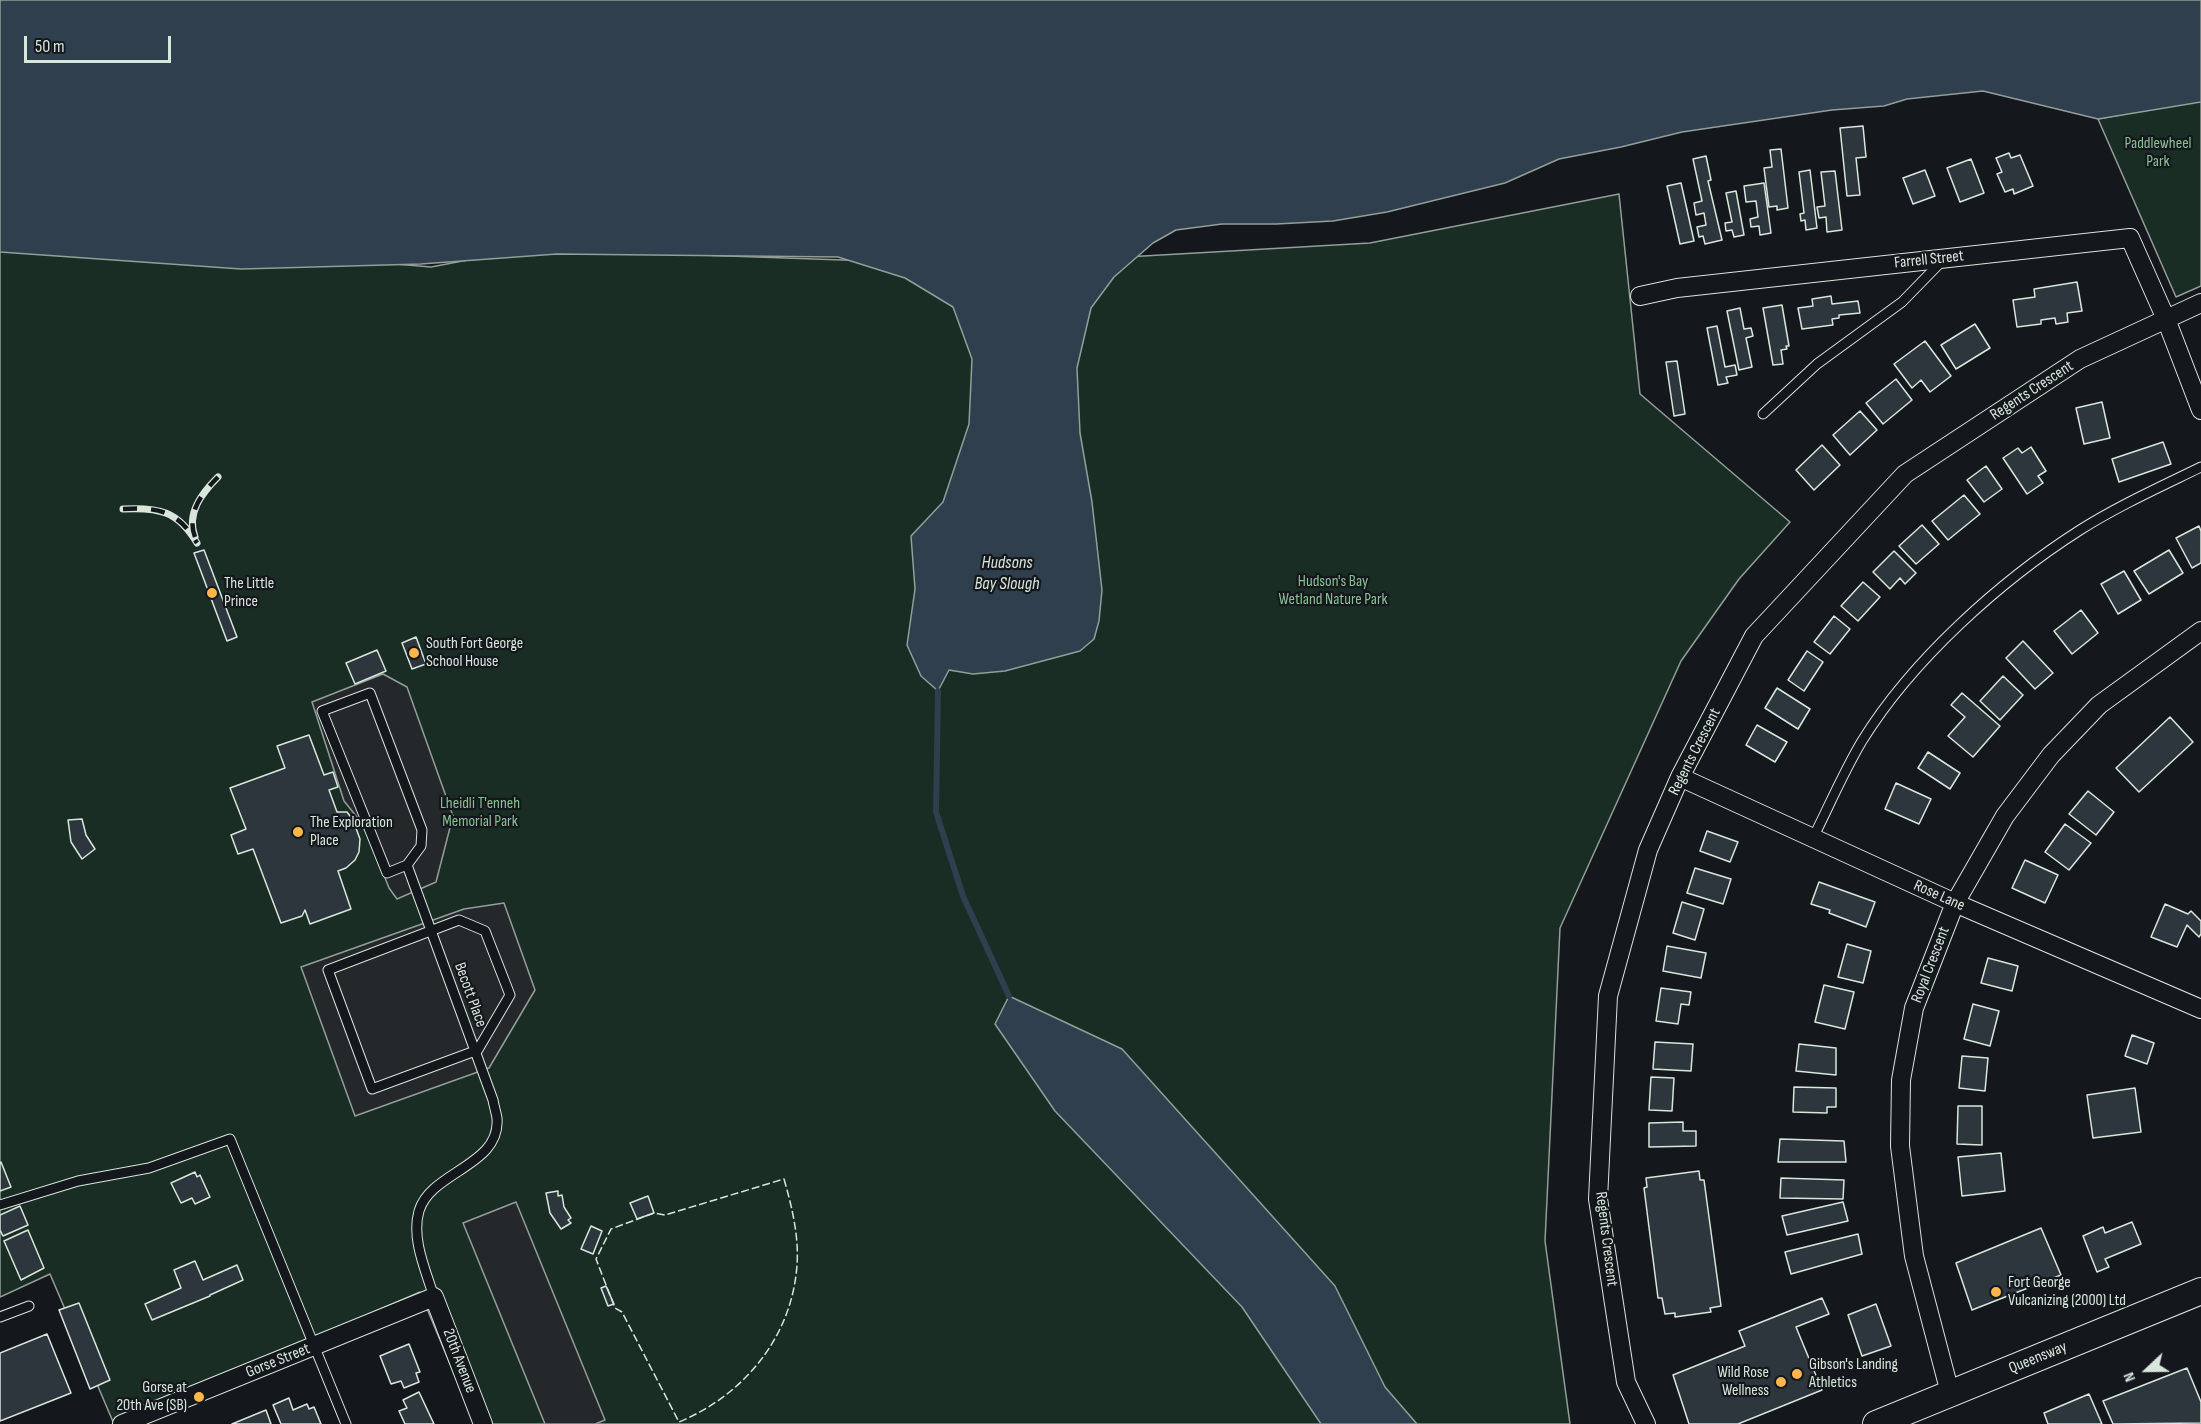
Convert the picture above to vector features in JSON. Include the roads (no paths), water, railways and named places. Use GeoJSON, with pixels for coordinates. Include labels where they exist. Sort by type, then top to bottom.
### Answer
{"type":"FeatureCollection","features":[{"type":"Feature","properties":{"kind":"main road","name":"Queensway"},"geometry":{"type":"LineString","coordinates":[[1876,1424],[2201,1291]]}},
{"type":"Feature","properties":{"kind":"street","name":"Farrell Street"},"geometry":{"type":"LineString","coordinates":[[1640,296],[1677,288],[2130,238],[2166,319]]}},
{"type":"Feature","properties":{"kind":"street","name":"Regents Crescent"},"geometry":{"type":"LineString","coordinates":[[1646,1424],[1626,1382],[1598,1199],[1608,996],[1648,850],[1680,777],[1754,636],[1905,474],[2080,359],[2201,303]]}},
{"type":"Feature","properties":{"kind":"street"},"geometry":{"type":"LineString","coordinates":[[2166,319],[2201,410]]}},
{"type":"Feature","properties":{"kind":"street","name":"Royal Crescent"},"geometry":{"type":"LineString","coordinates":[[1950,1394],[1914,1256],[1900,1146],[1901,1080],[1914,1008],[1955,903],[2005,816],[2051,755],[2099,705],[2201,631]]}},
{"type":"Feature","properties":{"kind":"street","name":"Rose Lane"},"geometry":{"type":"LineString","coordinates":[[1680,777],[1955,903],[2201,1009]]}},
{"type":"Feature","properties":{"kind":"street","name":"Gorse Street"},"geometry":{"type":"LineString","coordinates":[[122,1424],[434,1297]]}},
{"type":"Feature","properties":{"kind":"street","name":"20th Avenue"},"geometry":{"type":"LineString","coordinates":[[434,1297],[483,1424]]}},
{"type":"Feature","properties":{"kind":"lane"},"geometry":{"type":"LineString","coordinates":[[1763,414],[1817,364],[1902,302],[1945,258]]}},
{"type":"Feature","properties":{"kind":"lane"},"geometry":{"type":"LineString","coordinates":[[1813,838],[1862,741],[1896,693],[1929,654],[2032,563],[2081,530],[2201,467]]}},
{"type":"Feature","properties":{"kind":"lane"},"geometry":{"type":"LineString","coordinates":[[370,693],[422,830],[421,846],[407,865],[387,873],[322,711],[370,693]]}},
{"type":"Feature","properties":{"kind":"lane","name":"Becott Place"},"geometry":{"type":"LineString","coordinates":[[407,865],[493,1100],[497,1120],[493,1137],[484,1152],[474,1162],[445,1179],[429,1193],[419,1210],[417,1230],[420,1253],[434,1297]]}},
{"type":"Feature","properties":{"kind":"lane"},"geometry":{"type":"LineString","coordinates":[[459,920],[484,931],[510,995],[475,1052],[372,1089],[328,970],[459,920]]}},
{"type":"Feature","properties":{"kind":"lane"},"geometry":{"type":"LineString","coordinates":[[0,1205],[78,1181],[149,1168],[230,1139],[346,1424]]}},
{"type":"Feature","properties":{"kind":"lane"},"geometry":{"type":"LineString","coordinates":[[0,1317],[29,1306]]}},
{"type":"Feature","properties":{"kind":"water"},"geometry":{"type":"Polygon","coordinates":[[[0,0],[2201,0],[2201,102],[2098,119],[1983,91],[1907,99],[1884,106],[1832,110],[1682,132],[1559,159],[1505,183],[1387,212],[1333,221],[1222,224],[1176,230],[1153,243],[1114,277],[1091,308],[1077,368],[1080,433],[1092,502],[1102,590],[1099,621],[1094,639],[1080,651],[1005,671],[973,674],[949,670],[938,691],[921,676],[907,645],[915,589],[911,536],[943,502],[969,424],[972,359],[953,307],[905,278],[838,257],[557,254],[421,264],[241,269],[0,252],[0,0]]]}},
{"type":"Feature","properties":{"kind":"water"},"geometry":{"type":"Polygon","coordinates":[[[1009,996],[1122,1049],[1335,1286],[1385,1387],[1417,1424],[1321,1424],[1242,1307],[1055,1111],[995,1024],[1009,996]]]}},
{"type":"Feature","properties":{"kind":"waterway","name":"Hudsons Bay Slough"},"geometry":{"type":"LineString","coordinates":[[938,691],[936,812],[963,896],[1009,996]]}},
{"type":"Feature","properties":{"kind":"railway"},"geometry":{"type":"LineString","coordinates":[[195,537],[193,520],[197,504],[218,477]]}},
{"type":"Feature","properties":{"kind":"railway"},"geometry":{"type":"LineString","coordinates":[[123,509],[147,509],[166,513],[182,524],[197,543]]}},
{"type":"Feature","properties":{"kind":"place","name":"The Little Prince"},"geometry":{"type":"Point","coordinates":[212,593]}},
{"type":"Feature","properties":{"kind":"place","name":"South Fort George School House"},"geometry":{"type":"Point","coordinates":[414,653]}},
{"type":"Feature","properties":{"kind":"place","name":"The Exploration Place"},"geometry":{"type":"Point","coordinates":[298,832]}},
{"type":"Feature","properties":{"kind":"place","name":"Fort George Vulcanizing (2000) Ltd"},"geometry":{"type":"Point","coordinates":[1996,1292]}},
{"type":"Feature","properties":{"kind":"place","name":"Gibson's Landing Athletics"},"geometry":{"type":"Point","coordinates":[1797,1374]}},
{"type":"Feature","properties":{"kind":"place","name":"Wild Rose Wellness"},"geometry":{"type":"Point","coordinates":[1781,1382]}},
{"type":"Feature","properties":{"kind":"place","name":"Gorse at 20th Ave (SB)"},"geometry":{"type":"Point","coordinates":[199,1397]}},
{"type":"Feature","properties":{"kind":"park label","name":"Paddlewheel Park"},"geometry":{"type":"Point","coordinates":[2158,153]}},
{"type":"Feature","properties":{"kind":"park label","name":"Hudson's Bay Wetland Nature Park"},"geometry":{"type":"Point","coordinates":[1333,591]}},
{"type":"Feature","properties":{"kind":"park label","name":"Lheidli T'enneh Memorial Park"},"geometry":{"type":"Point","coordinates":[480,813]}}]}
